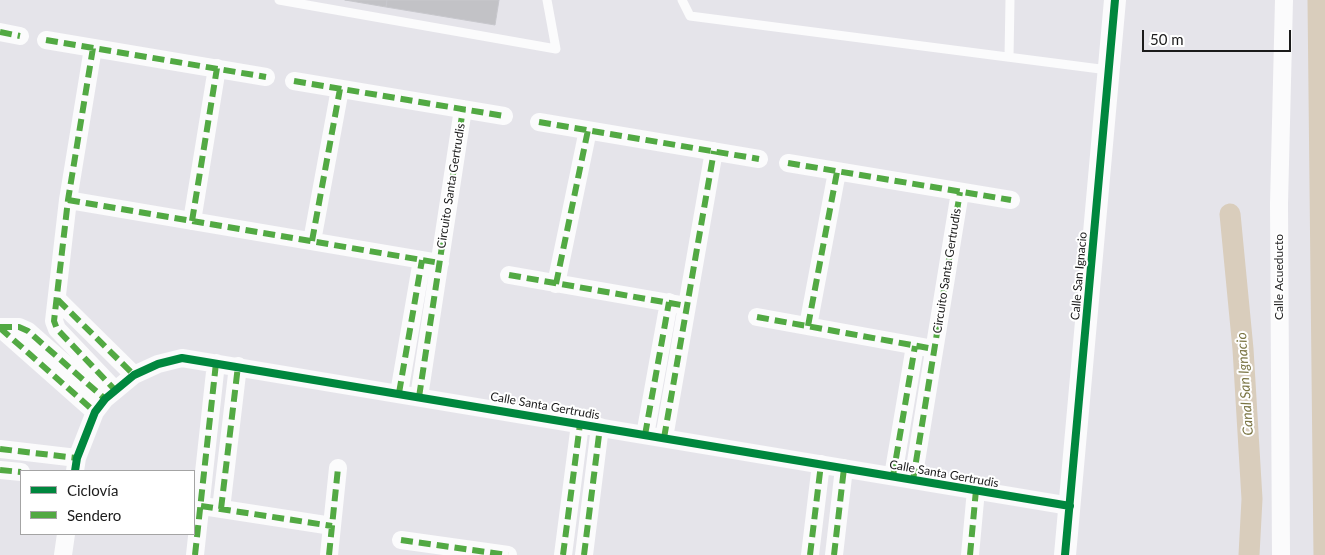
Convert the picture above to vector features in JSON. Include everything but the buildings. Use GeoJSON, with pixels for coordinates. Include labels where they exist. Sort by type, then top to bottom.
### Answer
{"type":"FeatureCollection","features":[{"type":"Feature","properties":{"kind":"street","name":"Calle San Ignacio"},"geometry":{"type":"LineString","coordinates":[[1065,555],[1115,0]]}},
{"type":"Feature","properties":{"kind":"street","name":"Calle Acueducto"},"geometry":{"type":"LineString","coordinates":[[1281,555],[1279,204],[1284,0]]}},
{"type":"Feature","properties":{"kind":"street"},"geometry":{"type":"LineString","coordinates":[[0,32],[20,36]]}},
{"type":"Feature","properties":{"kind":"street"},"geometry":{"type":"LineString","coordinates":[[46,40],[266,77]]}},
{"type":"Feature","properties":{"kind":"street"},"geometry":{"type":"LineString","coordinates":[[93,48],[68,200],[58,300],[54,321],[57,330],[105,400]]}},
{"type":"Feature","properties":{"kind":"street"},"geometry":{"type":"LineString","coordinates":[[192,221],[217,68]]}},
{"type":"Feature","properties":{"kind":"street","name":"Circuito Santa Gertrudis"},"geometry":{"type":"LineString","coordinates":[[294,81],[504,116]]}},
{"type":"Feature","properties":{"kind":"street"},"geometry":{"type":"LineString","coordinates":[[312,241],[340,89]]}},
{"type":"Feature","properties":{"kind":"street","name":"Circuito Santa Gertrudis"},"geometry":{"type":"LineString","coordinates":[[419,397],[463,109]]}},
{"type":"Feature","properties":{"kind":"street"},"geometry":{"type":"LineString","coordinates":[[539,122],[759,159]]}},
{"type":"Feature","properties":{"kind":"street"},"geometry":{"type":"LineString","coordinates":[[556,284],[588,130]]}},
{"type":"Feature","properties":{"kind":"street"},"geometry":{"type":"LineString","coordinates":[[664,438],[714,151]]}},
{"type":"Feature","properties":{"kind":"street","name":"Circuito Santa Gertrudis"},"geometry":{"type":"LineString","coordinates":[[788,163],[1011,200]]}},
{"type":"Feature","properties":{"kind":"street"},"geometry":{"type":"LineString","coordinates":[[808,326],[837,172]]}},
{"type":"Feature","properties":{"kind":"street","name":"Circuito Santa Gertrudis"},"geometry":{"type":"LineString","coordinates":[[913,480],[960,192]]}},
{"type":"Feature","properties":{"kind":"street","name":"Circuito Santa Gertrudis"},"geometry":{"type":"LineString","coordinates":[[68,200],[440,263]]}},
{"type":"Feature","properties":{"kind":"street","name":"Circuito Santa Gertrudis"},"geometry":{"type":"LineString","coordinates":[[400,393],[422,260]]}},
{"type":"Feature","properties":{"kind":"street"},"geometry":{"type":"LineString","coordinates":[[509,275],[687,306]]}},
{"type":"Feature","properties":{"kind":"street"},"geometry":{"type":"LineString","coordinates":[[58,300],[134,375]]}},
{"type":"Feature","properties":{"kind":"street"},"geometry":{"type":"LineString","coordinates":[[645,435],[669,302]]}},
{"type":"Feature","properties":{"kind":"street","name":"Circuito Santa Gertrudis"},"geometry":{"type":"LineString","coordinates":[[757,317],[934,349]]}},
{"type":"Feature","properties":{"kind":"street"},"geometry":{"type":"LineString","coordinates":[[0,327],[105,400]]}},
{"type":"Feature","properties":{"kind":"street"},"geometry":{"type":"LineString","coordinates":[[893,476],[915,346]]}},
{"type":"Feature","properties":{"kind":"street","name":"Calle Santa Gertrudis"},"geometry":{"type":"LineString","coordinates":[[105,400],[134,375],[158,364],[182,358],[216,362],[1070,506]]}},
{"type":"Feature","properties":{"kind":"street"},"geometry":{"type":"LineString","coordinates":[[195,555],[216,362]]}},
{"type":"Feature","properties":{"kind":"street"},"geometry":{"type":"LineString","coordinates":[[220,509],[238,366]]}},
{"type":"Feature","properties":{"kind":"street"},"geometry":{"type":"LineString","coordinates":[[0,449],[76,465],[105,400]]}},
{"type":"Feature","properties":{"kind":"street"},"geometry":{"type":"LineString","coordinates":[[563,555],[580,424]]}},
{"type":"Feature","properties":{"kind":"street"},"geometry":{"type":"LineString","coordinates":[[584,555],[600,427]]}},
{"type":"Feature","properties":{"kind":"street"},"geometry":{"type":"LineString","coordinates":[[810,555],[822,464]]}},
{"type":"Feature","properties":{"kind":"street"},"geometry":{"type":"LineString","coordinates":[[329,555],[338,468]]}},
{"type":"Feature","properties":{"kind":"street"},"geometry":{"type":"LineString","coordinates":[[834,555],[844,468]]}},
{"type":"Feature","properties":{"kind":"street"},"geometry":{"type":"LineString","coordinates":[[0,470],[20,472]]}},
{"type":"Feature","properties":{"kind":"street"},"geometry":{"type":"LineString","coordinates":[[970,555],[976,490]]}},
{"type":"Feature","properties":{"kind":"street"},"geometry":{"type":"LineString","coordinates":[[201,506],[332,526]]}},
{"type":"Feature","properties":{"kind":"street"},"geometry":{"type":"LineString","coordinates":[[63,555],[66,535]]}},
{"type":"Feature","properties":{"kind":"street"},"geometry":{"type":"LineString","coordinates":[[401,540],[455,551],[508,555]]}},
{"type":"Feature","properties":{"kind":"lane"},"geometry":{"type":"LineString","coordinates":[[279,0],[556,49],[547,0]]}},
{"type":"Feature","properties":{"kind":"lane"},"geometry":{"type":"LineString","coordinates":[[682,0],[690,16],[1109,70]]}},
{"type":"Feature","properties":{"kind":"lane"},"geometry":{"type":"LineString","coordinates":[[1008,57],[1010,0]]}},
{"type":"Feature","properties":{"kind":"waterway"},"geometry":{"type":"LineString","coordinates":[[1318,0],[1324,555]]}},
{"type":"Feature","properties":{"kind":"waterway","name":"Canal San Ignacio"},"geometry":{"type":"LineString","coordinates":[[1230,214],[1243,349],[1252,499],[1249,555]]}},
{"type":"Feature","properties":{"kind":"marked path"},"geometry":{"type":"LineString","coordinates":[[0,32],[20,36]]}},
{"type":"Feature","properties":{"kind":"marked path"},"geometry":{"type":"LineString","coordinates":[[46,40],[266,77]]}},
{"type":"Feature","properties":{"kind":"marked path"},"geometry":{"type":"LineString","coordinates":[[93,48],[68,200],[54,321],[57,329],[115,390]]}},
{"type":"Feature","properties":{"kind":"marked path"},"geometry":{"type":"LineString","coordinates":[[192,221],[217,68]]}},
{"type":"Feature","properties":{"kind":"marked path"},"geometry":{"type":"LineString","coordinates":[[294,81],[504,116]]}},
{"type":"Feature","properties":{"kind":"marked path"},"geometry":{"type":"LineString","coordinates":[[312,241],[340,89]]}},
{"type":"Feature","properties":{"kind":"marked path"},"geometry":{"type":"LineString","coordinates":[[419,397],[463,109]]}},
{"type":"Feature","properties":{"kind":"marked path"},"geometry":{"type":"LineString","coordinates":[[539,122],[759,159]]}},
{"type":"Feature","properties":{"kind":"marked path"},"geometry":{"type":"LineString","coordinates":[[556,284],[588,130]]}},
{"type":"Feature","properties":{"kind":"marked path"},"geometry":{"type":"LineString","coordinates":[[664,438],[714,151]]}},
{"type":"Feature","properties":{"kind":"marked path"},"geometry":{"type":"LineString","coordinates":[[788,163],[1011,200]]}},
{"type":"Feature","properties":{"kind":"marked path"},"geometry":{"type":"LineString","coordinates":[[808,326],[837,172]]}},
{"type":"Feature","properties":{"kind":"marked path"},"geometry":{"type":"LineString","coordinates":[[913,480],[960,192]]}},
{"type":"Feature","properties":{"kind":"marked path"},"geometry":{"type":"LineString","coordinates":[[68,200],[440,263]]}},
{"type":"Feature","properties":{"kind":"marked path"},"geometry":{"type":"LineString","coordinates":[[399,393],[422,260]]}},
{"type":"Feature","properties":{"kind":"marked path"},"geometry":{"type":"LineString","coordinates":[[509,275],[687,306]]}},
{"type":"Feature","properties":{"kind":"marked path"},"geometry":{"type":"LineString","coordinates":[[58,300],[134,375]]}},
{"type":"Feature","properties":{"kind":"marked path"},"geometry":{"type":"LineString","coordinates":[[645,435],[669,302]]}},
{"type":"Feature","properties":{"kind":"marked path"},"geometry":{"type":"LineString","coordinates":[[757,317],[934,349]]}},
{"type":"Feature","properties":{"kind":"marked path"},"geometry":{"type":"LineString","coordinates":[[0,327],[19,327],[28,331],[105,399]]}},
{"type":"Feature","properties":{"kind":"marked path"},"geometry":{"type":"LineString","coordinates":[[0,328],[95,412]]}},
{"type":"Feature","properties":{"kind":"marked path"},"geometry":{"type":"LineString","coordinates":[[893,476],[915,346]]}},
{"type":"Feature","properties":{"kind":"marked path"},"geometry":{"type":"LineString","coordinates":[[195,555],[216,363]]}},
{"type":"Feature","properties":{"kind":"marked path"},"geometry":{"type":"LineString","coordinates":[[221,509],[238,366]]}},
{"type":"Feature","properties":{"kind":"marked path"},"geometry":{"type":"LineString","coordinates":[[563,555],[580,424]]}},
{"type":"Feature","properties":{"kind":"marked path"},"geometry":{"type":"LineString","coordinates":[[584,555],[600,427]]}},
{"type":"Feature","properties":{"kind":"marked path"},"geometry":{"type":"LineString","coordinates":[[0,449],[77,458]]}},
{"type":"Feature","properties":{"kind":"marked path"},"geometry":{"type":"LineString","coordinates":[[810,555],[821,464]]}},
{"type":"Feature","properties":{"kind":"marked path"},"geometry":{"type":"LineString","coordinates":[[329,555],[338,468]]}},
{"type":"Feature","properties":{"kind":"marked path"},"geometry":{"type":"LineString","coordinates":[[834,555],[844,468]]}},
{"type":"Feature","properties":{"kind":"marked path"},"geometry":{"type":"LineString","coordinates":[[0,470],[20,472]]}},
{"type":"Feature","properties":{"kind":"marked path"},"geometry":{"type":"LineString","coordinates":[[970,555],[976,490]]}},
{"type":"Feature","properties":{"kind":"marked path"},"geometry":{"type":"LineString","coordinates":[[201,506],[332,526]]}},
{"type":"Feature","properties":{"kind":"marked path"},"geometry":{"type":"LineString","coordinates":[[401,540],[508,555]]}},
{"type":"Feature","properties":{"kind":"cycle path"},"geometry":{"type":"LineString","coordinates":[[1065,555],[1115,0]]}},
{"type":"Feature","properties":{"kind":"cycle path"},"geometry":{"type":"LineString","coordinates":[[75,470],[77,458],[95,412],[105,399],[134,375],[158,364],[182,358],[1070,506]]}}]}
